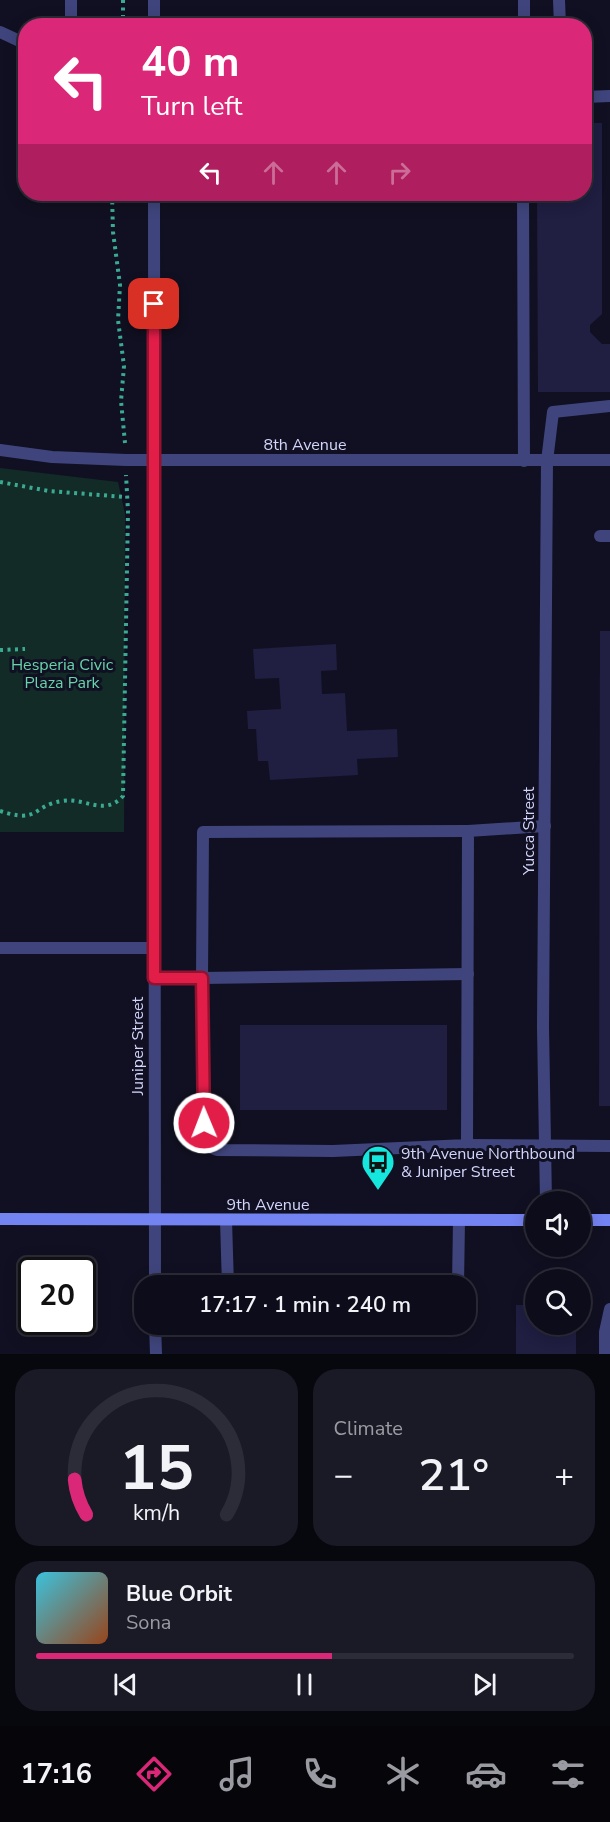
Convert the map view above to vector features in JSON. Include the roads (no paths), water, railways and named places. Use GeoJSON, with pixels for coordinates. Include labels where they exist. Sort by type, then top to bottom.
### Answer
{"type":"FeatureCollection","features":[{"type":"Feature","properties":{"kind":"street"},"geometry":{"type":"LineString","coordinates":[[71,0],[71,18]]}},
{"type":"Feature","properties":{"kind":"street"},"geometry":{"type":"LineString","coordinates":[[154,0],[154,18]]}},
{"type":"Feature","properties":{"kind":"street"},"geometry":{"type":"LineString","coordinates":[[524,0],[524,18]]}},
{"type":"Feature","properties":{"kind":"street"},"geometry":{"type":"LineString","coordinates":[[559,0],[560,18]]}},
{"type":"Feature","properties":{"kind":"street"},"geometry":{"type":"LineString","coordinates":[[0,32],[18,40]]}},
{"type":"Feature","properties":{"kind":"street"},"geometry":{"type":"LineString","coordinates":[[592,97],[610,96]]}},
{"type":"Feature","properties":{"kind":"street","name":"Juniper Street"},"geometry":{"type":"LineString","coordinates":[[154,201],[155,1275]]}},
{"type":"Feature","properties":{"kind":"street"},"geometry":{"type":"LineString","coordinates":[[523,201],[524,461]]}},
{"type":"Feature","properties":{"kind":"street","name":"Yucca Street"},"geometry":{"type":"LineString","coordinates":[[546,1191],[547,461],[553,412],[610,406]]}},
{"type":"Feature","properties":{"kind":"street","name":"8th Avenue"},"geometry":{"type":"LineString","coordinates":[[0,450],[52,457],[126,460],[610,460]]}},
{"type":"Feature","properties":{"kind":"street"},"geometry":{"type":"LineString","coordinates":[[545,826],[468,831],[203,832],[204,1145],[217,1150],[333,1151],[467,1145],[610,1146]]}},
{"type":"Feature","properties":{"kind":"street"},"geometry":{"type":"LineString","coordinates":[[467,1145],[468,831]]}},
{"type":"Feature","properties":{"kind":"street"},"geometry":{"type":"LineString","coordinates":[[0,948],[154,948]]}},
{"type":"Feature","properties":{"kind":"street"},"geometry":{"type":"LineString","coordinates":[[154,978],[468,974]]}},
{"type":"Feature","properties":{"kind":"street","name":"9th Avenue"},"geometry":{"type":"LineString","coordinates":[[0,1219],[525,1220]]}},
{"type":"Feature","properties":{"kind":"street"},"geometry":{"type":"LineString","coordinates":[[226,1220],[228,1275]]}},
{"type":"Feature","properties":{"kind":"street"},"geometry":{"type":"LineString","coordinates":[[458,1275],[459,1220]]}},
{"type":"Feature","properties":{"kind":"street"},"geometry":{"type":"LineString","coordinates":[[591,1220],[610,1220]]}},
{"type":"Feature","properties":{"kind":"street"},"geometry":{"type":"LineString","coordinates":[[605,1354],[605,1332],[610,1309]]}},
{"type":"Feature","properties":{"kind":"street"},"geometry":{"type":"LineString","coordinates":[[155,1335],[156,1354]]}},
{"type":"Feature","properties":{"kind":"place","name":"9th Avenue Northbound & Juniper Street"},"geometry":{"type":"Point","coordinates":[378,1191]}},
{"type":"Feature","properties":{"kind":"park label","name":"Hesperia Civic Plaza Park"},"geometry":{"type":"Point","coordinates":[62,673]}}]}
